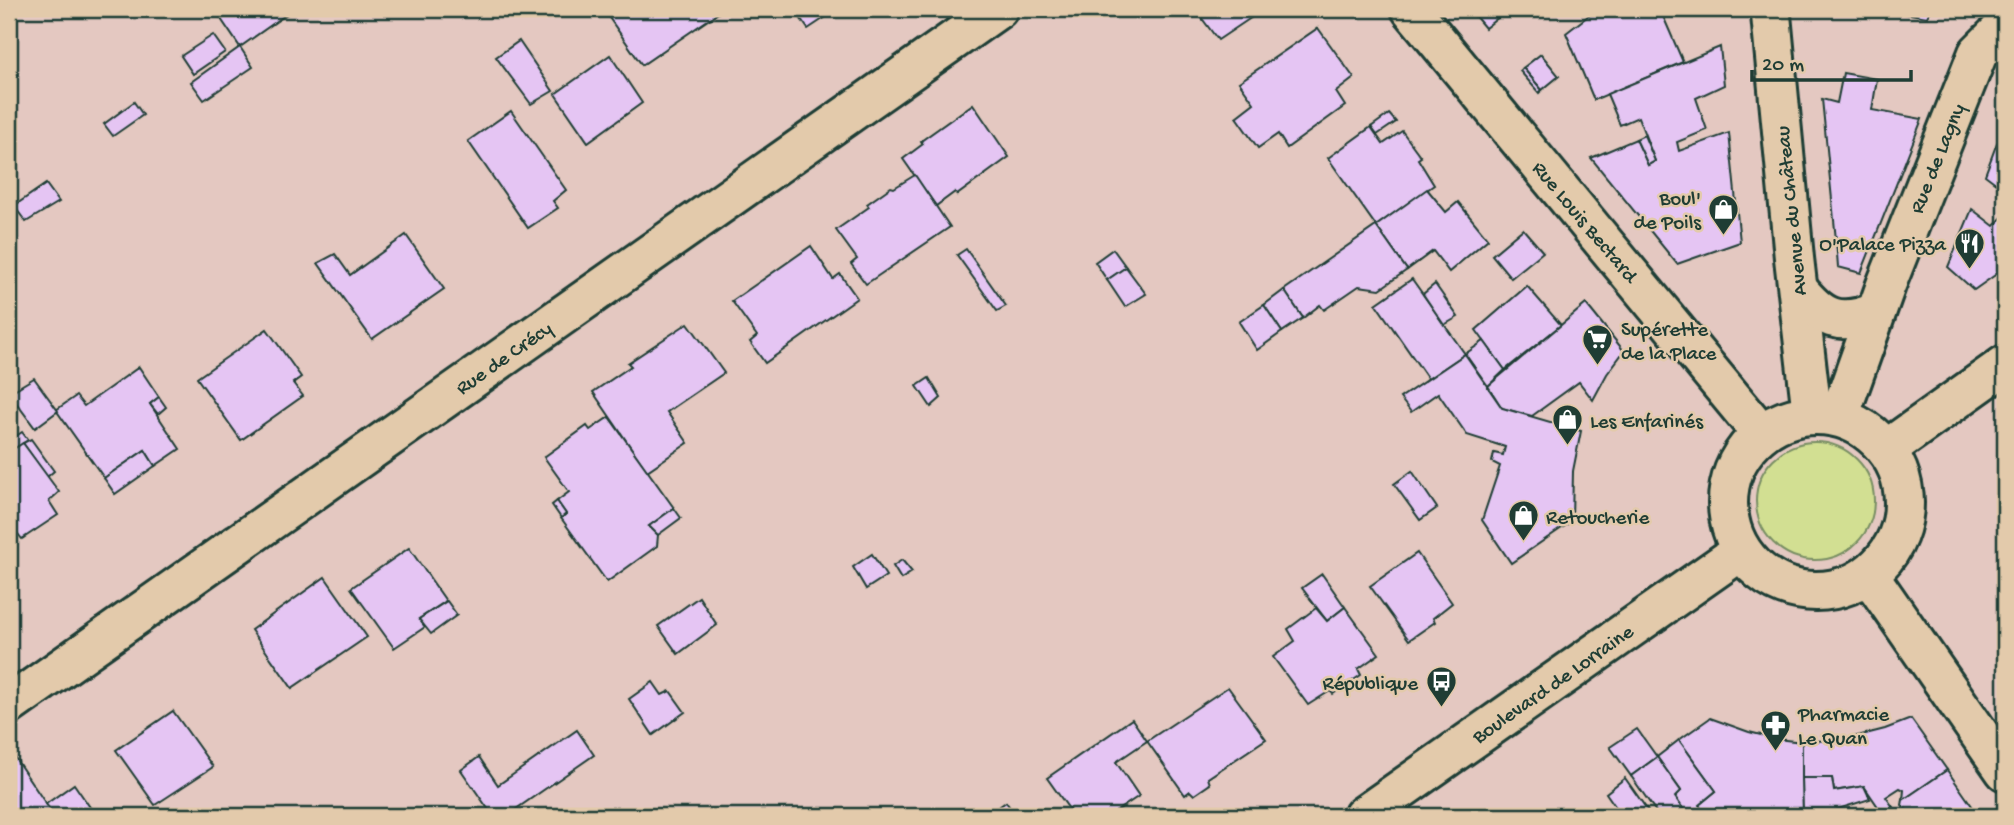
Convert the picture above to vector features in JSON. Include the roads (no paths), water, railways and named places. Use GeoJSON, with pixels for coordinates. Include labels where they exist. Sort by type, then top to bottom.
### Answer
{"type":"FeatureCollection","features":[{"type":"Feature","properties":{"kind":"street","name":"Rue de Crécy"},"geometry":{"type":"LineString","coordinates":[[9,705],[998,9]]}},
{"type":"Feature","properties":{"kind":"street","name":"Rue Louis Bectard"},"geometry":{"type":"LineString","coordinates":[[1411,9],[1761,433]]}},
{"type":"Feature","properties":{"kind":"street","name":"Avenue du Château"},"geometry":{"type":"LineString","coordinates":[[1772,9],[1798,289],[1826,416]]}},
{"type":"Feature","properties":{"kind":"street","name":"Rue de Lagny"},"geometry":{"type":"LineString","coordinates":[[1826,416],[1876,312],[1978,53],[2005,26]]}},
{"type":"Feature","properties":{"kind":"street"},"geometry":{"type":"LineString","coordinates":[[1798,289],[1813,308],[1827,316],[1857,320],[1876,312]]}},
{"type":"Feature","properties":{"kind":"street"},"geometry":{"type":"LineString","coordinates":[[1887,449],[2005,365]]}},
{"type":"Feature","properties":{"kind":"street"},"geometry":{"type":"LineString","coordinates":[[1826,416],[1866,429],[1887,449],[1901,474],[1905,502],[1901,530],[1889,555],[1870,575],[1844,589],[1815,593],[1786,587],[1761,573],[1741,551],[1730,527],[1727,501],[1731,476],[1743,453],[1761,433],[1785,420],[1826,416]]}},
{"type":"Feature","properties":{"kind":"street","name":"Boulevard de Lorraine"},"geometry":{"type":"LineString","coordinates":[[1363,816],[1741,551]]}},
{"type":"Feature","properties":{"kind":"street"},"geometry":{"type":"LineString","coordinates":[[1870,575],[2005,771]]}},
{"type":"Feature","properties":{"kind":"place","name":"Boul' de Poils"},"geometry":{"type":"Point","coordinates":[1724,236]}},
{"type":"Feature","properties":{"kind":"place","name":"O'Palace Pizza"},"geometry":{"type":"Point","coordinates":[1969,270]}},
{"type":"Feature","properties":{"kind":"place","name":"Supérette de la Place"},"geometry":{"type":"Point","coordinates":[1598,367]}},
{"type":"Feature","properties":{"kind":"place","name":"Les Enfarinés"},"geometry":{"type":"Point","coordinates":[1567,447]}},
{"type":"Feature","properties":{"kind":"place","name":"Retoucherie"},"geometry":{"type":"Point","coordinates":[1523,543]}},
{"type":"Feature","properties":{"kind":"place","name":"République"},"geometry":{"type":"Point","coordinates":[1441,709]}},
{"type":"Feature","properties":{"kind":"place","name":"Pharmacie Le Quan"},"geometry":{"type":"Point","coordinates":[1775,752]}}]}
